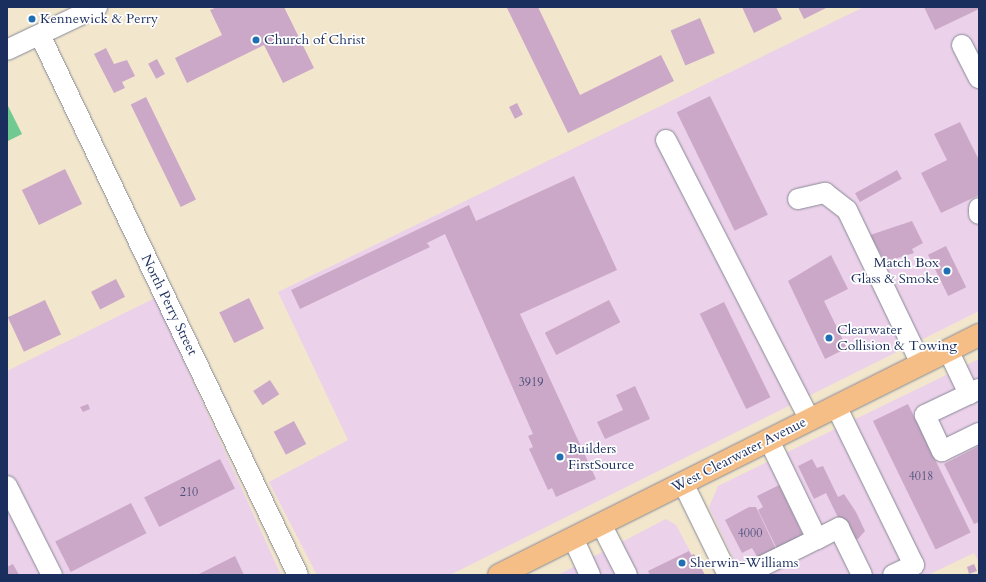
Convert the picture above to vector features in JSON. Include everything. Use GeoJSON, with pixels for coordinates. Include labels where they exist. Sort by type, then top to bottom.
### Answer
{"type":"FeatureCollection","features":[{"type":"Feature","properties":{"kind":"main road","name":"West Clearwater Avenue"},"geometry":{"type":"LineString","coordinates":[[508,573],[573,538],[979,335]]}},
{"type":"Feature","properties":{"kind":"street"},"geometry":{"type":"LineString","coordinates":[[7,50],[98,7]]}},
{"type":"Feature","properties":{"kind":"street","name":"North Perry Street"},"geometry":{"type":"LineString","coordinates":[[40,35],[298,575]]}},
{"type":"Feature","properties":{"kind":"street"},"geometry":{"type":"LineString","coordinates":[[962,45],[979,78]]}},
{"type":"Feature","properties":{"kind":"street"},"geometry":{"type":"LineString","coordinates":[[666,140],[810,420]]}},
{"type":"Feature","properties":{"kind":"street"},"geometry":{"type":"LineString","coordinates":[[798,199],[825,193],[847,210],[921,364]]}},
{"type":"Feature","properties":{"kind":"street"},"geometry":{"type":"LineString","coordinates":[[979,208],[979,214]]}},
{"type":"Feature","properties":{"kind":"street"},"geometry":{"type":"LineString","coordinates":[[948,350],[974,392],[925,415],[942,451],[979,433]]}},
{"type":"Feature","properties":{"kind":"street"},"geometry":{"type":"LineString","coordinates":[[836,406],[914,565],[893,575]]}},
{"type":"Feature","properties":{"kind":"street"},"geometry":{"type":"LineString","coordinates":[[769,440],[817,539]]}},
{"type":"Feature","properties":{"kind":"street"},"geometry":{"type":"LineString","coordinates":[[683,483],[728,575]]}},
{"type":"Feature","properties":{"kind":"street"},"geometry":{"type":"LineString","coordinates":[[7,486],[52,575]]}},
{"type":"Feature","properties":{"kind":"street"},"geometry":{"type":"LineString","coordinates":[[601,524],[627,575]]}},
{"type":"Feature","properties":{"kind":"street"},"geometry":{"type":"LineString","coordinates":[[744,575],[839,528],[862,575]]}},
{"type":"Feature","properties":{"kind":"street"},"geometry":{"type":"LineString","coordinates":[[573,538],[590,575]]}},
{"type":"Feature","properties":{"kind":"shaded area"},"geometry":{"type":"Polygon","coordinates":[[[864,7],[979,7],[979,311],[450,575],[317,575],[269,482],[348,440],[278,292],[864,7]]]}},
{"type":"Feature","properties":{"kind":"shaded area"},"geometry":{"type":"Polygon","coordinates":[[[155,298],[281,575],[7,575],[7,371],[155,298]]]}},
{"type":"Feature","properties":{"kind":"shaded area"},"geometry":{"type":"Polygon","coordinates":[[[979,359],[979,562],[974,553],[928,575],[741,575],[709,507],[718,486],[979,359]]]}},
{"type":"Feature","properties":{"kind":"shaded area"},"geometry":{"type":"Polygon","coordinates":[[[666,519],[676,525],[703,575],[558,575],[666,519]]]}},
{"type":"Feature","properties":{"kind":"green space"},"geometry":{"type":"Polygon","coordinates":[[[7,104],[22,134],[8,141],[7,139],[7,104]]]}},
{"type":"Feature","properties":{"kind":"building","name":"Church of Christ"},"geometry":{"type":"Polygon","coordinates":[[[217,7],[284,7],[314,68],[283,83],[264,45],[187,83],[175,58],[222,35],[210,10],[217,7]]]}},
{"type":"Feature","properties":{"kind":"building"},"geometry":{"type":"Polygon","coordinates":[[[538,7],[580,95],[661,55],[674,81],[568,133],[507,8],[538,7]]]}},
{"type":"Feature","properties":{"kind":"building"},"geometry":{"type":"Polygon","coordinates":[[[742,7],[776,7],[782,19],[754,33],[742,7]]]}},
{"type":"Feature","properties":{"kind":"building"},"geometry":{"type":"Polygon","coordinates":[[[798,7],[828,7],[804,19],[798,7]]]}},
{"type":"Feature","properties":{"kind":"building"},"geometry":{"type":"Polygon","coordinates":[[[924,7],[979,7],[979,9],[935,30],[924,7]]]}},
{"type":"Feature","properties":{"kind":"building"},"geometry":{"type":"Polygon","coordinates":[[[700,18],[715,53],[685,65],[671,31],[700,18]]]}},
{"type":"Feature","properties":{"kind":"building"},"geometry":{"type":"Polygon","coordinates":[[[106,48],[114,64],[127,60],[135,76],[122,82],[125,88],[114,93],[94,54],[106,48]]]}},
{"type":"Feature","properties":{"kind":"building"},"geometry":{"type":"Polygon","coordinates":[[[157,59],[165,74],[156,79],[148,64],[157,59]]]}},
{"type":"Feature","properties":{"kind":"building"},"geometry":{"type":"Polygon","coordinates":[[[710,96],[768,215],[735,231],[677,112],[710,96]]]}},
{"type":"Feature","properties":{"kind":"building"},"geometry":{"type":"Polygon","coordinates":[[[146,97],[196,199],[181,207],[131,104],[146,97]]]}},
{"type":"Feature","properties":{"kind":"building"},"geometry":{"type":"Polygon","coordinates":[[[517,103],[523,115],[515,119],[509,107],[517,103]]]}},
{"type":"Feature","properties":{"kind":"building"},"geometry":{"type":"Polygon","coordinates":[[[960,122],[979,160],[979,195],[941,213],[921,173],[947,160],[934,134],[960,122]]]}},
{"type":"Feature","properties":{"kind":"building"},"geometry":{"type":"Polygon","coordinates":[[[65,169],[82,204],[39,225],[22,190],[65,169]]]}},
{"type":"Feature","properties":{"kind":"building"},"geometry":{"type":"Polygon","coordinates":[[[897,170],[902,179],[860,202],[855,193],[897,170]]]}},
{"type":"Feature","properties":{"kind":"building"},"geometry":{"type":"Polygon","coordinates":[[[574,176],[617,270],[520,314],[596,479],[556,497],[552,488],[548,490],[529,449],[533,447],[528,436],[533,434],[445,234],[427,243],[430,247],[300,309],[291,290],[469,205],[476,221],[574,176]]]}},
{"type":"Feature","properties":{"kind":"building"},"geometry":{"type":"Polygon","coordinates":[[[912,221],[923,243],[912,249],[914,253],[885,262],[870,235],[912,221]]]}},
{"type":"Feature","properties":{"kind":"building","name":"Match Box Glass & Smoke"},"geometry":{"type":"Polygon","coordinates":[[[946,246],[966,287],[948,296],[928,255],[946,246]]]}},
{"type":"Feature","properties":{"kind":"building"},"geometry":{"type":"Polygon","coordinates":[[[831,255],[848,289],[824,301],[847,348],[825,359],[788,281],[831,255]]]}},
{"type":"Feature","properties":{"kind":"building"},"geometry":{"type":"Polygon","coordinates":[[[116,279],[125,297],[100,310],[91,292],[116,279]]]}},
{"type":"Feature","properties":{"kind":"building"},"geometry":{"type":"Polygon","coordinates":[[[249,298],[264,329],[234,343],[219,312],[249,298]]]}},
{"type":"Feature","properties":{"kind":"building"},"geometry":{"type":"Polygon","coordinates":[[[45,300],[61,334],[24,352],[8,317],[45,300]]]}},
{"type":"Feature","properties":{"kind":"building"},"geometry":{"type":"Polygon","coordinates":[[[609,300],[620,322],[556,355],[545,333],[609,300]]]}},
{"type":"Feature","properties":{"kind":"building"},"geometry":{"type":"Polygon","coordinates":[[[724,302],[770,397],[746,409],[700,314],[724,302]]]}},
{"type":"Feature","properties":{"kind":"building"},"geometry":{"type":"Polygon","coordinates":[[[270,380],[279,394],[262,405],[253,391],[270,380]]]}},
{"type":"Feature","properties":{"kind":"building"},"geometry":{"type":"Polygon","coordinates":[[[635,386],[650,419],[605,439],[597,422],[623,410],[616,395],[635,386]]]}},
{"type":"Feature","properties":{"kind":"building"},"geometry":{"type":"Polygon","coordinates":[[[88,404],[90,409],[83,412],[80,407],[88,404]]]}},
{"type":"Feature","properties":{"kind":"building"},"geometry":{"type":"Polygon","coordinates":[[[908,404],[971,533],[936,550],[873,421],[908,404]]]}},
{"type":"Feature","properties":{"kind":"building"},"geometry":{"type":"Polygon","coordinates":[[[294,421],[306,444],[286,455],[274,432],[294,421]]]}},
{"type":"Feature","properties":{"kind":"building"},"geometry":{"type":"Polygon","coordinates":[[[979,446],[979,522],[974,524],[944,464],[979,446]]]}},
{"type":"Feature","properties":{"kind":"building"},"geometry":{"type":"Polygon","coordinates":[[[220,459],[235,488],[159,527],[144,498],[220,459]]]}},
{"type":"Feature","properties":{"kind":"building"},"geometry":{"type":"Polygon","coordinates":[[[812,459],[817,468],[823,466],[838,497],[844,494],[856,512],[865,531],[858,539],[849,540],[826,493],[814,499],[798,466],[812,459]]]}},
{"type":"Feature","properties":{"kind":"building"},"geometry":{"type":"Polygon","coordinates":[[[779,485],[805,539],[778,551],[758,510],[763,507],[757,496],[779,485]]]}},
{"type":"Feature","properties":{"kind":"building"},"geometry":{"type":"Polygon","coordinates":[[[131,503],[146,533],[71,572],[55,542],[131,503]]]}},
{"type":"Feature","properties":{"kind":"building"},"geometry":{"type":"Polygon","coordinates":[[[749,507],[756,507],[777,551],[759,560],[752,548],[742,553],[725,520],[749,507]]]}},
{"type":"Feature","properties":{"kind":"building","name":"Sherwin-Williams"},"geometry":{"type":"Polygon","coordinates":[[[689,551],[691,555],[694,554],[705,575],[650,575],[648,571],[689,551]]]}},
{"type":"Feature","properties":{"kind":"building"},"geometry":{"type":"Polygon","coordinates":[[[235,556],[244,575],[197,575],[235,556]]]}},
{"type":"Feature","properties":{"kind":"building"},"geometry":{"type":"Polygon","coordinates":[[[13,564],[19,575],[7,575],[7,567],[13,564]]]}},
{"type":"Feature","properties":{"kind":"building"},"geometry":{"type":"Polygon","coordinates":[[[974,564],[977,571],[969,574],[967,567],[974,564]]]}},
{"type":"Feature","properties":{"kind":"place","name":"Kennewick & Perry"},"geometry":{"type":"Point","coordinates":[32,19]}},
{"type":"Feature","properties":{"kind":"place","name":"Church of Christ"},"geometry":{"type":"Point","coordinates":[256,40]}},
{"type":"Feature","properties":{"kind":"place","name":"Match Box Glass & Smoke"},"geometry":{"type":"Point","coordinates":[947,271]}},
{"type":"Feature","properties":{"kind":"place","name":"Clearwater Collision & Towing"},"geometry":{"type":"Point","coordinates":[829,338]}},
{"type":"Feature","properties":{"kind":"place","name":"Builders FirstSource"},"geometry":{"type":"Point","coordinates":[560,457]}},
{"type":"Feature","properties":{"kind":"place","name":"Sherwin-Williams"},"geometry":{"type":"Point","coordinates":[682,563]}}]}
